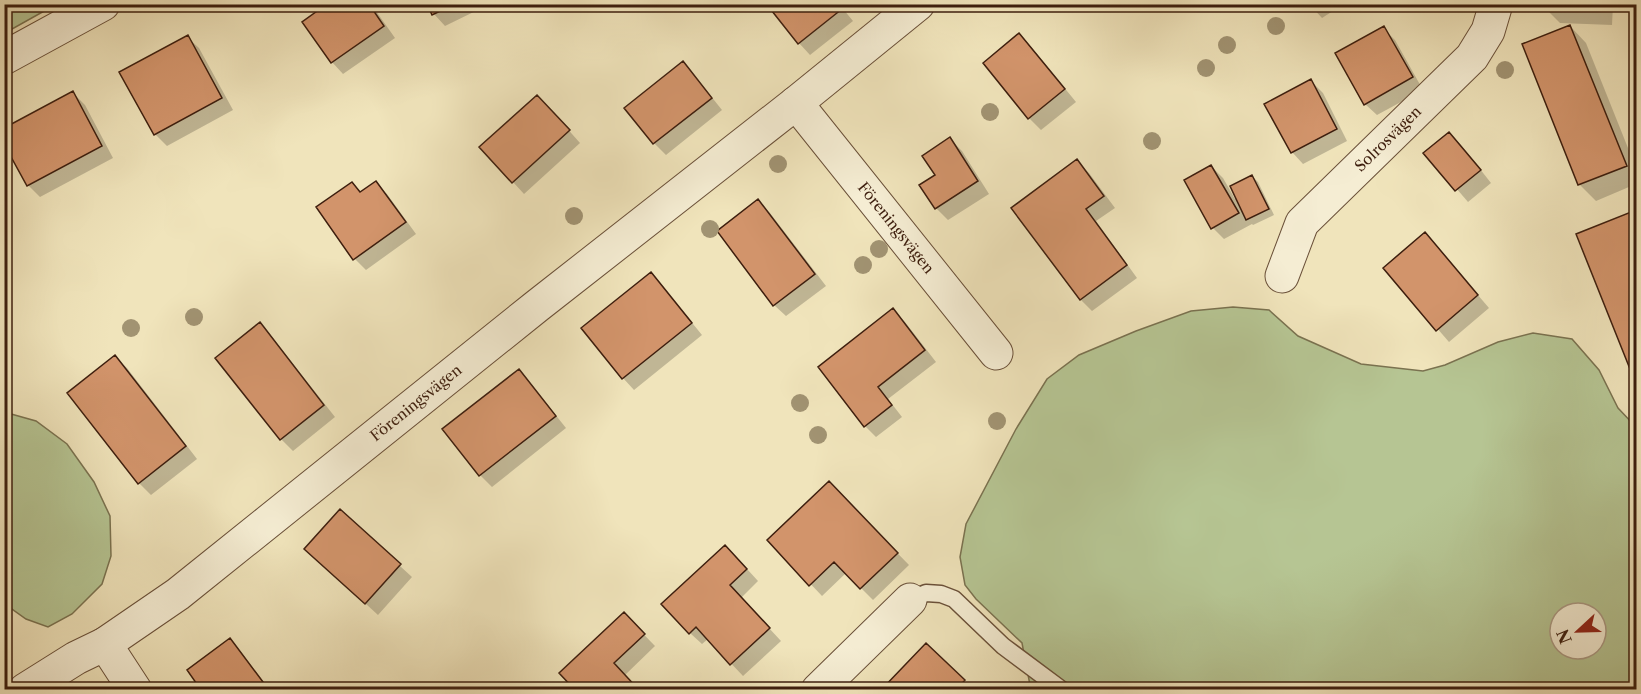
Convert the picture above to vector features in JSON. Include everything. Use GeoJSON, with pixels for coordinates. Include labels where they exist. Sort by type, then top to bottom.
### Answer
{"type":"FeatureCollection","features":[{"type":"Feature","properties":{"kind":"street"},"geometry":{"type":"LineString","coordinates":[[4,58],[103,4]]}},
{"type":"Feature","properties":{"kind":"street","name":"Föreningsvägen"},"geometry":{"type":"LineString","coordinates":[[25,690],[76,658],[105,644],[178,594],[918,4]]}},
{"type":"Feature","properties":{"kind":"street","name":"Solrosvägen"},"geometry":{"type":"LineString","coordinates":[[1282,276],[1302,224],[1472,57],[1488,31],[1496,4]]}},
{"type":"Feature","properties":{"kind":"street","name":"Föreningsvägen"},"geometry":{"type":"LineString","coordinates":[[796,103],[996,353]]}},
{"type":"Feature","properties":{"kind":"street"},"geometry":{"type":"LineString","coordinates":[[818,690],[910,600]]}},
{"type":"Feature","properties":{"kind":"street"},"geometry":{"type":"LineString","coordinates":[[105,644],[135,690]]}},
{"type":"Feature","properties":{"kind":"lane"},"geometry":{"type":"LineString","coordinates":[[910,600],[926,593],[941,594],[954,599],[1003,646],[1062,690]]}},
{"type":"Feature","properties":{"kind":"green space"},"geometry":{"type":"Polygon","coordinates":[[[5,4],[55,4],[55,5],[5,33],[5,4]]]}},
{"type":"Feature","properties":{"kind":"green space"},"geometry":{"type":"Polygon","coordinates":[[[1233,307],[1269,310],[1298,336],[1361,364],[1423,371],[1445,365],[1498,342],[1533,333],[1572,339],[1599,370],[1618,408],[1636,427],[1636,689],[1029,689],[1022,643],[976,599],[965,585],[960,557],[966,524],[1016,429],[1047,379],[1079,355],[1191,311],[1233,307]]]}},
{"type":"Feature","properties":{"kind":"green space"},"geometry":{"type":"Polygon","coordinates":[[[4,412],[36,421],[67,444],[94,482],[110,516],[111,556],[102,584],[72,614],[48,627],[26,619],[5,604],[4,412]]]}},
{"type":"Feature","properties":{"kind":"building"},"geometry":{"type":"Polygon","coordinates":[[[327,4],[369,4],[384,26],[331,63],[302,22],[327,4]]]}},
{"type":"Feature","properties":{"kind":"building"},"geometry":{"type":"Polygon","coordinates":[[[427,4],[455,4],[432,15],[427,4]]]}},
{"type":"Feature","properties":{"kind":"building"},"geometry":{"type":"Polygon","coordinates":[[[780,4],[838,4],[842,9],[798,44],[772,11],[780,4]]]}},
{"type":"Feature","properties":{"kind":"building"},"geometry":{"type":"Polygon","coordinates":[[[1542,4],[1597,4],[1596,10],[1542,7],[1542,4]]]}},
{"type":"Feature","properties":{"kind":"building"},"geometry":{"type":"Polygon","coordinates":[[[1570,25],[1627,166],[1578,185],[1522,44],[1570,25]]]}},
{"type":"Feature","properties":{"kind":"building"},"geometry":{"type":"Polygon","coordinates":[[[1384,26],[1413,77],[1364,105],[1335,53],[1384,26]]]}},
{"type":"Feature","properties":{"kind":"building"},"geometry":{"type":"Polygon","coordinates":[[[1019,33],[1065,89],[1028,119],[983,63],[1019,33]]]}},
{"type":"Feature","properties":{"kind":"building"},"geometry":{"type":"Polygon","coordinates":[[[188,35],[222,98],[154,135],[119,72],[188,35]]]}},
{"type":"Feature","properties":{"kind":"building"},"geometry":{"type":"Polygon","coordinates":[[[683,61],[712,98],[653,144],[624,108],[683,61]]]}},
{"type":"Feature","properties":{"kind":"building"},"geometry":{"type":"Polygon","coordinates":[[[1311,79],[1337,129],[1291,153],[1264,104],[1311,79]]]}},
{"type":"Feature","properties":{"kind":"building"},"geometry":{"type":"Polygon","coordinates":[[[73,91],[102,146],[27,186],[4,144],[4,128],[73,91]]]}},
{"type":"Feature","properties":{"kind":"building"},"geometry":{"type":"Polygon","coordinates":[[[537,95],[570,130],[512,183],[479,147],[537,95]]]}},
{"type":"Feature","properties":{"kind":"building"},"geometry":{"type":"Polygon","coordinates":[[[1449,132],[1481,170],[1455,191],[1423,153],[1449,132]]]}},
{"type":"Feature","properties":{"kind":"building"},"geometry":{"type":"Polygon","coordinates":[[[950,137],[978,181],[935,209],[919,185],[935,175],[922,156],[950,137]]]}},
{"type":"Feature","properties":{"kind":"building"},"geometry":{"type":"Polygon","coordinates":[[[1077,159],[1104,196],[1086,209],[1127,265],[1080,300],[1011,208],[1077,159]]]}},
{"type":"Feature","properties":{"kind":"building"},"geometry":{"type":"Polygon","coordinates":[[[1211,165],[1239,213],[1211,229],[1184,180],[1211,165]]]}},
{"type":"Feature","properties":{"kind":"building"},"geometry":{"type":"Polygon","coordinates":[[[1252,175],[1269,209],[1246,220],[1230,186],[1252,175]]]}},
{"type":"Feature","properties":{"kind":"building"},"geometry":{"type":"Polygon","coordinates":[[[376,181],[406,222],[353,260],[316,207],[352,182],[360,192],[376,181]]]}},
{"type":"Feature","properties":{"kind":"building"},"geometry":{"type":"Polygon","coordinates":[[[758,199],[815,274],[773,306],[717,231],[758,199]]]}},
{"type":"Feature","properties":{"kind":"building"},"geometry":{"type":"Polygon","coordinates":[[[1636,210],[1636,384],[1576,234],[1636,210]]]}},
{"type":"Feature","properties":{"kind":"building"},"geometry":{"type":"Polygon","coordinates":[[[1425,232],[1478,295],[1436,331],[1383,268],[1425,232]]]}},
{"type":"Feature","properties":{"kind":"building"},"geometry":{"type":"Polygon","coordinates":[[[651,272],[692,323],[622,379],[581,328],[651,272]]]}},
{"type":"Feature","properties":{"kind":"building"},"geometry":{"type":"Polygon","coordinates":[[[893,308],[925,350],[878,387],[892,405],[864,427],[818,367],[893,308]]]}},
{"type":"Feature","properties":{"kind":"building"},"geometry":{"type":"Polygon","coordinates":[[[260,322],[324,405],[280,440],[215,358],[260,322]]]}},
{"type":"Feature","properties":{"kind":"building"},"geometry":{"type":"Polygon","coordinates":[[[115,355],[186,446],[138,484],[67,393],[115,355]]]}},
{"type":"Feature","properties":{"kind":"building"},"geometry":{"type":"Polygon","coordinates":[[[519,369],[556,416],[479,476],[442,429],[519,369]]]}},
{"type":"Feature","properties":{"kind":"building"},"geometry":{"type":"Polygon","coordinates":[[[829,481],[898,553],[860,589],[834,562],[809,586],[767,540],[829,481]]]}},
{"type":"Feature","properties":{"kind":"building"},"geometry":{"type":"Polygon","coordinates":[[[340,509],[401,564],[365,604],[304,549],[340,509]]]}},
{"type":"Feature","properties":{"kind":"building"},"geometry":{"type":"Polygon","coordinates":[[[725,545],[747,569],[730,585],[770,628],[730,665],[696,627],[689,634],[661,604],[725,545]]]}},
{"type":"Feature","properties":{"kind":"building"},"geometry":{"type":"Polygon","coordinates":[[[624,612],[645,634],[614,663],[639,690],[575,690],[559,673],[624,612]]]}},
{"type":"Feature","properties":{"kind":"building"},"geometry":{"type":"Polygon","coordinates":[[[230,638],[266,686],[262,690],[201,690],[187,670],[230,638]]]}},
{"type":"Feature","properties":{"kind":"building"},"geometry":{"type":"Polygon","coordinates":[[[926,643],[965,680],[956,690],[881,690],[926,643]]]}}]}
